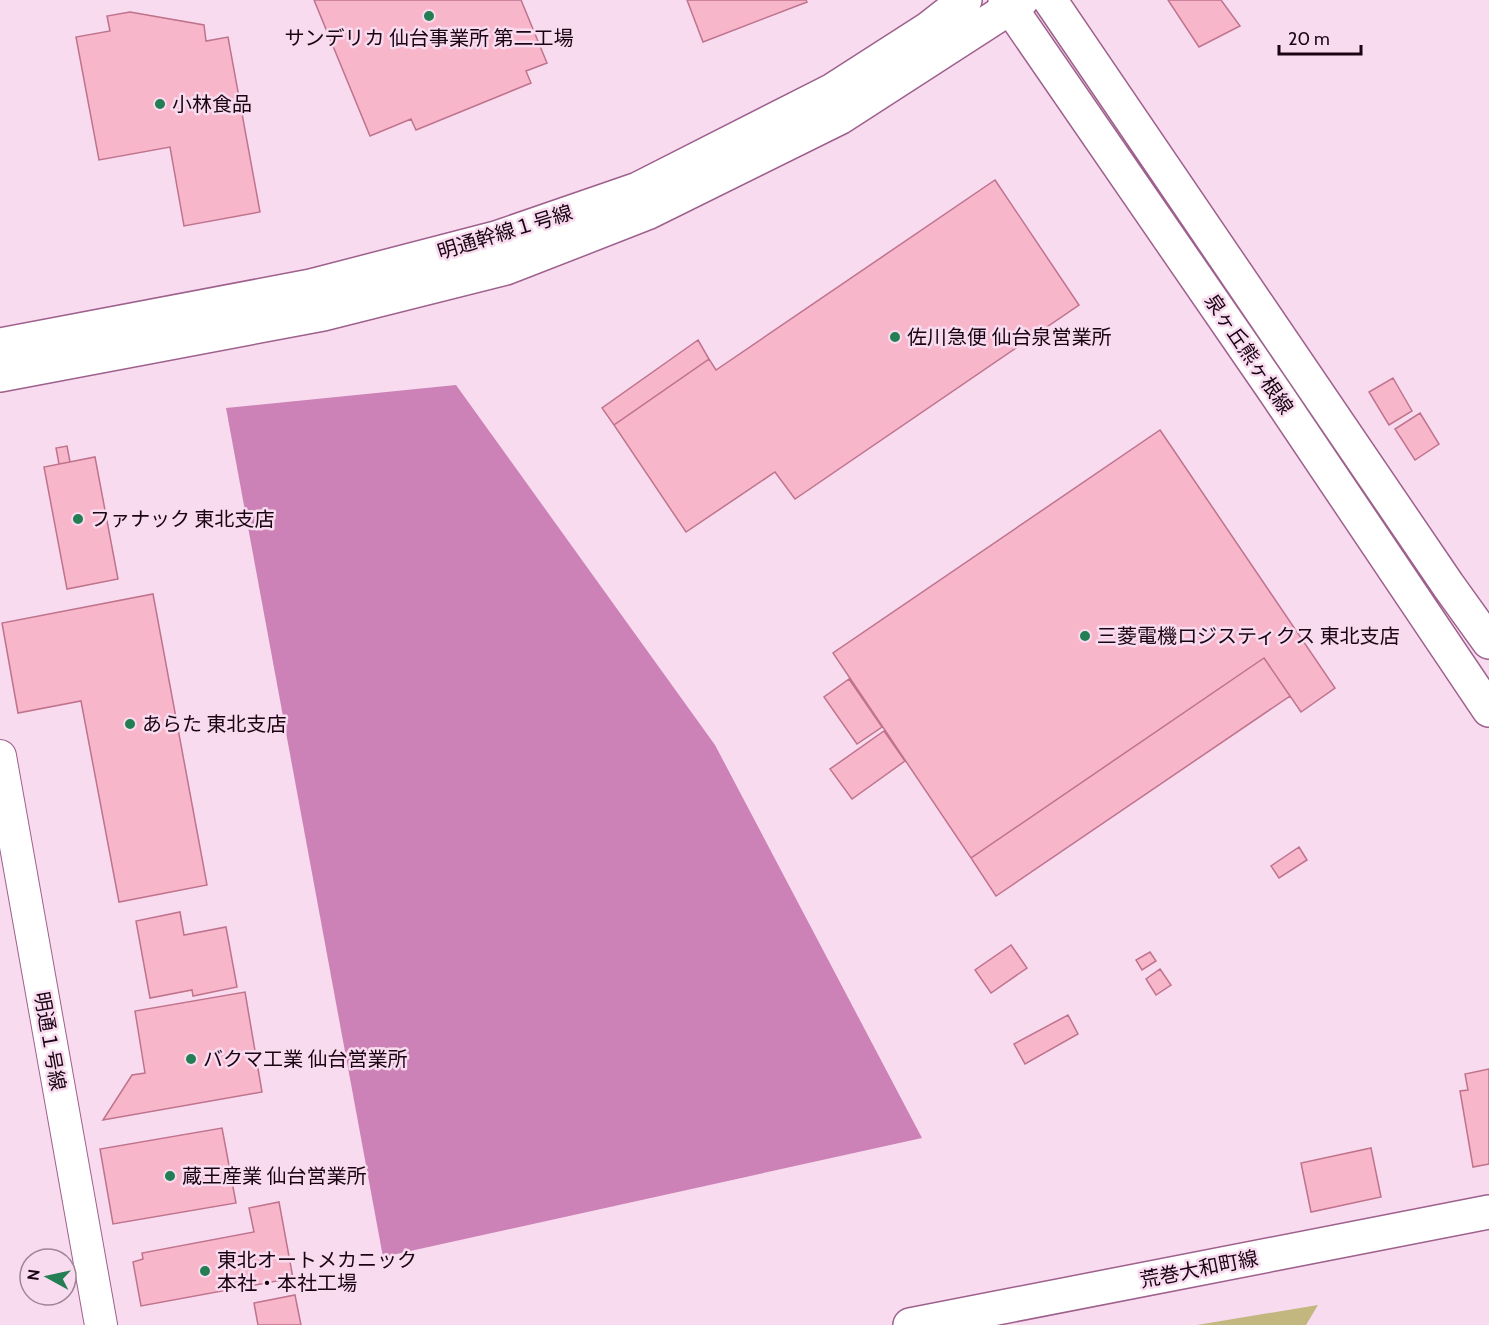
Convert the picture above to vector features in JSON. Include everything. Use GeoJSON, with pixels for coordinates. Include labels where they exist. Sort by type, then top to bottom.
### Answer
{"type":"FeatureCollection","features":[{"type":"Feature","properties":{"kind":"street","name":"明通幹線１号線"},"geometry":{"type":"LineString","coordinates":[[0,345],[311,286],[496,238],[638,189],[833,90],[928,29],[965,0]]}},
{"type":"Feature","properties":{"kind":"street","name":"泉ヶ丘熊ヶ根線"},"geometry":{"type":"LineString","coordinates":[[1050,0],[1489,642]]}},
{"type":"Feature","properties":{"kind":"street","name":"泉ヶ丘熊ヶ根線"},"geometry":{"type":"LineString","coordinates":[[1013,3],[1489,710]]}},
{"type":"Feature","properties":{"kind":"street"},"geometry":{"type":"LineString","coordinates":[[0,375],[323,314],[506,268],[647,213],[841,117],[1013,3]]}},
{"type":"Feature","properties":{"kind":"street","name":"明通１号線"},"geometry":{"type":"LineString","coordinates":[[0,756],[101,1325]]}},
{"type":"Feature","properties":{"kind":"street","name":"荒巻大和町線"},"geometry":{"type":"LineString","coordinates":[[910,1325],[1489,1212]]}},
{"type":"Feature","properties":{"kind":"shaded area"},"geometry":{"type":"Polygon","coordinates":[[[456,385],[715,745],[922,1138],[383,1257],[226,408],[456,385]]]}},
{"type":"Feature","properties":{"kind":"shaded area"},"geometry":{"type":"Polygon","coordinates":[[[1318,1305],[1306,1325],[1197,1325],[1318,1305]]]}},
{"type":"Feature","properties":{"kind":"building"},"geometry":{"type":"Polygon","coordinates":[[[314,0],[521,0],[547,63],[526,71],[531,83],[416,130],[411,119],[370,136],[314,0]]]}},
{"type":"Feature","properties":{"kind":"building"},"geometry":{"type":"Polygon","coordinates":[[[687,0],[806,0],[807,2],[703,42],[687,0]]]}},
{"type":"Feature","properties":{"kind":"building"},"geometry":{"type":"Polygon","coordinates":[[[1168,0],[1221,0],[1240,26],[1199,47],[1168,0]]]}},
{"type":"Feature","properties":{"kind":"building"},"geometry":{"type":"Polygon","coordinates":[[[130,12],[204,25],[206,41],[228,37],[260,212],[184,226],[170,147],[99,160],[76,37],[110,31],[107,16],[130,12]]]}},
{"type":"Feature","properties":{"kind":"building"},"geometry":{"type":"Polygon","coordinates":[[[995,180],[1079,305],[795,499],[775,472],[686,532],[614,425],[709,359],[716,370],[995,180]]]}},
{"type":"Feature","properties":{"kind":"building"},"geometry":{"type":"Polygon","coordinates":[[[698,340],[709,359],[614,425],[602,408],[698,340]]]}},
{"type":"Feature","properties":{"kind":"building"},"geometry":{"type":"Polygon","coordinates":[[[1393,378],[1412,411],[1389,425],[1369,392],[1393,378]]]}},
{"type":"Feature","properties":{"kind":"building"},"geometry":{"type":"Polygon","coordinates":[[[1420,413],[1439,444],[1415,460],[1395,429],[1420,413]]]}},
{"type":"Feature","properties":{"kind":"building"},"geometry":{"type":"Polygon","coordinates":[[[1160,430],[1335,688],[1301,712],[1264,658],[971,858],[833,653],[1160,430]]]}},
{"type":"Feature","properties":{"kind":"building"},"geometry":{"type":"Polygon","coordinates":[[[67,446],[70,462],[59,464],[56,448],[67,446]]]}},
{"type":"Feature","properties":{"kind":"building"},"geometry":{"type":"Polygon","coordinates":[[[95,457],[118,579],[67,589],[44,467],[95,457]]]}},
{"type":"Feature","properties":{"kind":"building"},"geometry":{"type":"Polygon","coordinates":[[[153,594],[207,885],[119,902],[81,701],[18,713],[2,623],[153,594]]]}},
{"type":"Feature","properties":{"kind":"building"},"geometry":{"type":"Polygon","coordinates":[[[1264,658],[1290,696],[996,896],[971,858],[1264,658]]]}},
{"type":"Feature","properties":{"kind":"building"},"geometry":{"type":"Polygon","coordinates":[[[849,679],[882,727],[857,744],[824,697],[849,679]]]}},
{"type":"Feature","properties":{"kind":"building"},"geometry":{"type":"Polygon","coordinates":[[[884,731],[905,761],[852,799],[830,769],[884,731]]]}},
{"type":"Feature","properties":{"kind":"building"},"geometry":{"type":"Polygon","coordinates":[[[1299,847],[1307,860],[1279,878],[1271,866],[1299,847]]]}},
{"type":"Feature","properties":{"kind":"building"},"geometry":{"type":"Polygon","coordinates":[[[180,912],[184,935],[226,927],[237,987],[193,996],[192,990],[150,998],[136,921],[180,912]]]}},
{"type":"Feature","properties":{"kind":"building"},"geometry":{"type":"Polygon","coordinates":[[[1011,945],[1027,968],[991,993],[975,970],[1011,945]]]}},
{"type":"Feature","properties":{"kind":"building"},"geometry":{"type":"Polygon","coordinates":[[[1150,952],[1156,961],[1142,970],[1136,960],[1150,952]]]}},
{"type":"Feature","properties":{"kind":"building"},"geometry":{"type":"Polygon","coordinates":[[[1160,969],[1171,985],[1156,995],[1146,979],[1160,969]]]}},
{"type":"Feature","properties":{"kind":"building"},"geometry":{"type":"Polygon","coordinates":[[[245,992],[262,1092],[103,1120],[132,1075],[145,1073],[135,1011],[245,992]]]}},
{"type":"Feature","properties":{"kind":"building"},"geometry":{"type":"Polygon","coordinates":[[[1068,1015],[1078,1034],[1025,1064],[1014,1044],[1068,1015]]]}},
{"type":"Feature","properties":{"kind":"building"},"geometry":{"type":"Polygon","coordinates":[[[1489,1069],[1489,1164],[1473,1167],[1460,1091],[1468,1090],[1465,1074],[1489,1069]]]}},
{"type":"Feature","properties":{"kind":"building"},"geometry":{"type":"Polygon","coordinates":[[[222,1128],[236,1203],[113,1224],[100,1149],[222,1128]]]}},
{"type":"Feature","properties":{"kind":"building"},"geometry":{"type":"Polygon","coordinates":[[[1371,1148],[1381,1197],[1311,1212],[1301,1163],[1371,1148]]]}},
{"type":"Feature","properties":{"kind":"building"},"geometry":{"type":"Polygon","coordinates":[[[279,1202],[293,1278],[141,1306],[133,1262],[143,1259],[142,1253],[254,1232],[249,1208],[279,1202]]]}},
{"type":"Feature","properties":{"kind":"building"},"geometry":{"type":"Polygon","coordinates":[[[295,1295],[301,1325],[258,1325],[254,1303],[295,1295]]]}},
{"type":"Feature","properties":{"kind":"place","name":"サンデリカ 仙台事業所 第二工場"},"geometry":{"type":"Point","coordinates":[429,16]}},
{"type":"Feature","properties":{"kind":"place","name":"小林食品"},"geometry":{"type":"Point","coordinates":[160,104]}},
{"type":"Feature","properties":{"kind":"place","name":"佐川急便 仙台泉営業所"},"geometry":{"type":"Point","coordinates":[895,337]}},
{"type":"Feature","properties":{"kind":"place","name":"ファナック 東北支店"},"geometry":{"type":"Point","coordinates":[78,519]}},
{"type":"Feature","properties":{"kind":"place","name":"三菱電機ロジスティクス 東北支店"},"geometry":{"type":"Point","coordinates":[1085,636]}},
{"type":"Feature","properties":{"kind":"place","name":"あらた 東北支店"},"geometry":{"type":"Point","coordinates":[130,724]}},
{"type":"Feature","properties":{"kind":"place","name":"バクマ工業 仙台営業所"},"geometry":{"type":"Point","coordinates":[191,1059]}},
{"type":"Feature","properties":{"kind":"place","name":"蔵王産業 仙台営業所"},"geometry":{"type":"Point","coordinates":[170,1176]}},
{"type":"Feature","properties":{"kind":"place","name":"東北オートメカニック 本社・本社工場"},"geometry":{"type":"Point","coordinates":[205,1271]}}]}
